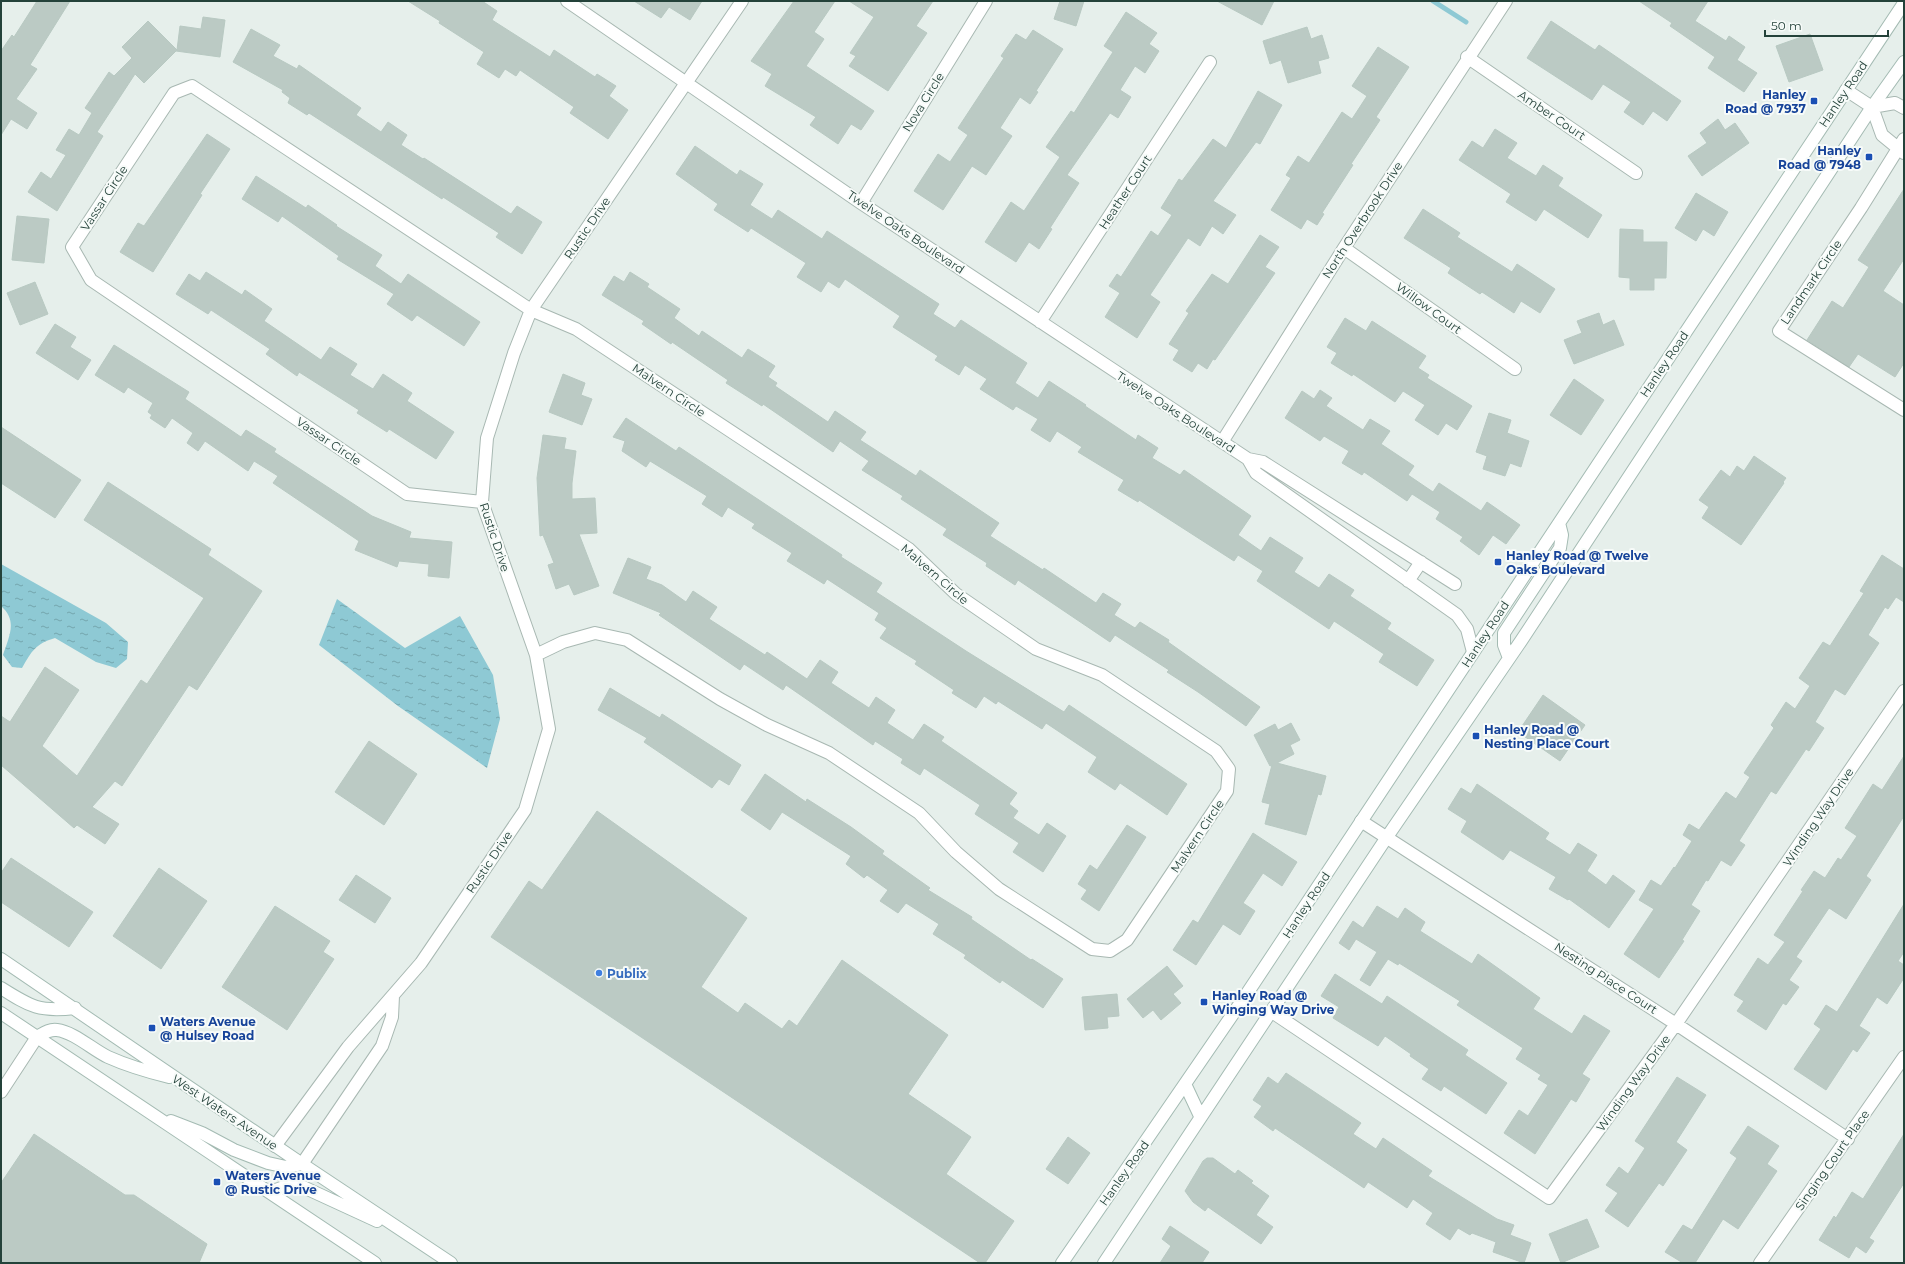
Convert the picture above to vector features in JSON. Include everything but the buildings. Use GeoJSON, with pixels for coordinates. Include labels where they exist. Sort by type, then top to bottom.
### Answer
{"type":"FeatureCollection","features":[{"type":"Feature","properties":{"kind":"street","name":"Twelve Oaks Boulevard"},"geometry":{"type":"LineString","coordinates":[[567,1],[861,203],[1222,442],[1248,459],[1263,462],[1455,584]]}},
{"type":"Feature","properties":{"kind":"street"},"geometry":{"type":"LineString","coordinates":[[687,82],[742,1]]}},
{"type":"Feature","properties":{"kind":"street","name":"Nova Circle"},"geometry":{"type":"LineString","coordinates":[[861,203],[986,1]]}},
{"type":"Feature","properties":{"kind":"street","name":"North Overbrook Drive"},"geometry":{"type":"LineString","coordinates":[[1222,442],[1344,248],[1467,57],[1506,1]]}},
{"type":"Feature","properties":{"kind":"street","name":"Hanley Road"},"geometry":{"type":"LineString","coordinates":[[1062,1263],[1246,995],[1904,3]]}},
{"type":"Feature","properties":{"kind":"street","name":"Amber Court"},"geometry":{"type":"LineString","coordinates":[[1467,57],[1636,173]]}},
{"type":"Feature","properties":{"kind":"street","name":"Heather Court"},"geometry":{"type":"LineString","coordinates":[[1040,322],[1210,62]]}},
{"type":"Feature","properties":{"kind":"street"},"geometry":{"type":"LineString","coordinates":[[1104,1263],[1200,1116],[1272,1012],[1387,837],[1509,658],[1872,107],[1904,62]]}},
{"type":"Feature","properties":{"kind":"street","name":"Rustic Drive"},"geometry":{"type":"LineString","coordinates":[[275,1146],[348,1047],[421,963],[525,810],[549,729],[536,655],[482,502],[487,438],[514,353],[531,310],[687,82]]}},
{"type":"Feature","properties":{"kind":"street","name":"Vassar Circle"},"geometry":{"type":"LineString","coordinates":[[482,502],[407,494],[91,280],[72,247],[174,93],[192,86],[531,310]]}},
{"type":"Feature","properties":{"kind":"street"},"geometry":{"type":"LineString","coordinates":[[1846,90],[1872,107],[1894,103],[1904,108]]}},
{"type":"Feature","properties":{"kind":"street","name":"Landmark Circle"},"geometry":{"type":"LineString","coordinates":[[1872,107],[1882,135],[1902,147],[1778,330],[1904,410]]}},
{"type":"Feature","properties":{"kind":"street","name":"Willow Court"},"geometry":{"type":"LineString","coordinates":[[1344,248],[1515,370]]}},
{"type":"Feature","properties":{"kind":"street","name":"Malvern Circle"},"geometry":{"type":"LineString","coordinates":[[531,310],[576,329],[909,549],[956,594],[1036,649],[1102,675],[1216,751],[1229,769],[1227,791],[1127,940],[1110,951],[1092,949],[999,889],[956,852],[919,813],[836,757],[767,725],[720,700],[627,640],[595,634],[563,642],[536,655]]}},
{"type":"Feature","properties":{"kind":"street","name":"Twelve Oaks Boulevard"},"geometry":{"type":"LineString","coordinates":[[1248,459],[1256,473],[1457,615],[1467,629],[1473,652]]}},
{"type":"Feature","properties":{"kind":"street"},"geometry":{"type":"LineString","coordinates":[[1509,658],[1504,645],[1504,633],[1560,548],[1562,535],[1559,522]]}},
{"type":"Feature","properties":{"kind":"street"},"geometry":{"type":"LineString","coordinates":[[1408,581],[1421,562]]}},
{"type":"Feature","properties":{"kind":"street","name":"Winding Way Drive"},"geometry":{"type":"LineString","coordinates":[[1272,1012],[1549,1198],[1676,1024],[1904,691]]}},
{"type":"Feature","properties":{"kind":"street","name":"Nesting Place Court"},"geometry":{"type":"LineString","coordinates":[[1361,821],[1676,1024],[1848,1139]]}},
{"type":"Feature","properties":{"kind":"street","name":"West Waters Avenue"},"geometry":{"type":"LineString","coordinates":[[1,959],[75,1008],[275,1146],[451,1263]]}},
{"type":"Feature","properties":{"kind":"street"},"geometry":{"type":"LineString","coordinates":[[1,988],[28,1005],[51,1011],[75,1008]]}},
{"type":"Feature","properties":{"kind":"street"},"geometry":{"type":"LineString","coordinates":[[150,1113],[202,1133],[234,1150],[268,1163],[286,1167],[302,1164],[382,1046],[392,1017],[393,996]]}},
{"type":"Feature","properties":{"kind":"street"},"geometry":{"type":"LineString","coordinates":[[1,1013],[375,1263]]}},
{"type":"Feature","properties":{"kind":"street"},"geometry":{"type":"LineString","coordinates":[[1,1092],[37,1037],[52,1030],[59,1030],[108,1057],[135,1068],[180,1080]]}},
{"type":"Feature","properties":{"kind":"street","name":"Singing Court Place"},"geometry":{"type":"LineString","coordinates":[[1760,1263],[1904,1057]]}},
{"type":"Feature","properties":{"kind":"street"},"geometry":{"type":"LineString","coordinates":[[1185,1084],[1200,1116]]}},
{"type":"Feature","properties":{"kind":"street"},"geometry":{"type":"LineString","coordinates":[[270,1192],[287,1186],[301,1186],[367,1216],[428,1247]]}},
{"type":"Feature","properties":{"kind":"water"},"geometry":{"type":"Polygon","coordinates":[[[1,564],[106,623],[128,642],[127,659],[116,668],[96,662],[55,638],[38,646],[22,668],[12,667],[3,655],[11,629],[11,623],[9,617],[1,606],[1,564]]]}},
{"type":"Feature","properties":{"kind":"water"},"geometry":{"type":"Polygon","coordinates":[[[337,599],[405,648],[460,616],[493,675],[500,719],[487,768],[398,706],[319,645],[337,599]]]}},
{"type":"Feature","properties":{"kind":"waterway"},"geometry":{"type":"LineString","coordinates":[[1433,1],[1466,22]]}},
{"type":"Feature","properties":{"kind":"place","name":"Hanley Road @ 7937"},"geometry":{"type":"Point","coordinates":[1814,101]}},
{"type":"Feature","properties":{"kind":"place","name":"Hanley Road @ 7948"},"geometry":{"type":"Point","coordinates":[1869,157]}},
{"type":"Feature","properties":{"kind":"place","name":"Hanley Road @ Twelve Oaks Boulevard"},"geometry":{"type":"Point","coordinates":[1498,562]}},
{"type":"Feature","properties":{"kind":"place","name":"Hanley Road @ Nesting Place Court"},"geometry":{"type":"Point","coordinates":[1476,736]}},
{"type":"Feature","properties":{"kind":"place","name":"Publix"},"geometry":{"type":"Point","coordinates":[599,973]}},
{"type":"Feature","properties":{"kind":"place","name":"Hanley Road @ Winging Way Drive"},"geometry":{"type":"Point","coordinates":[1204,1002]}},
{"type":"Feature","properties":{"kind":"place","name":"Waters Avenue @ Hulsey Road"},"geometry":{"type":"Point","coordinates":[152,1028]}},
{"type":"Feature","properties":{"kind":"place","name":"Waters Avenue @ Rustic Drive"},"geometry":{"type":"Point","coordinates":[217,1182]}}]}
